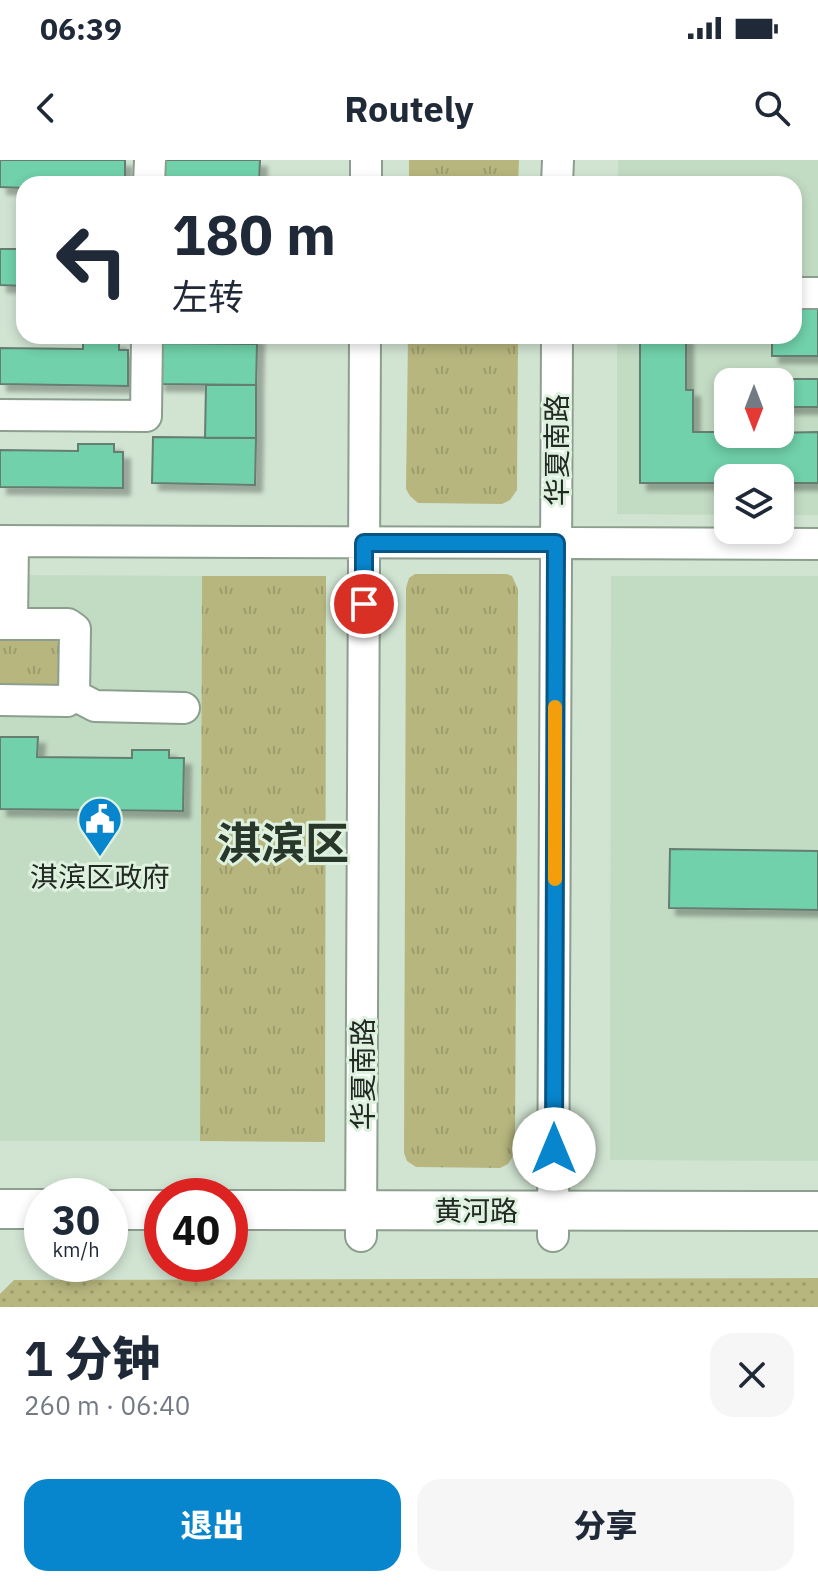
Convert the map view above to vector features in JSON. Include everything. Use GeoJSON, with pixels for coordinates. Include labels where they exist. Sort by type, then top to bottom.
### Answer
{"type":"FeatureCollection","features":[{"type":"Feature","properties":{"kind":"main road"},"geometry":{"type":"LineString","coordinates":[[0,1209],[24,1209]]}},
{"type":"Feature","properties":{"kind":"main road","name":"黄河路"},"geometry":{"type":"LineString","coordinates":[[248,1233],[361,1223],[553,1223],[818,1211]]}},
{"type":"Feature","properties":{"kind":"main road","name":"黄河路"},"geometry":{"type":"LineString","coordinates":[[248,1212],[361,1223]]}},
{"type":"Feature","properties":{"kind":"main road","name":"黄河路"},"geometry":{"type":"LineString","coordinates":[[553,1223],[818,1236]]}},
{"type":"Feature","properties":{"kind":"main road"},"geometry":{"type":"LineString","coordinates":[[0,1235],[24,1235]]}},
{"type":"Feature","properties":{"kind":"street"},"geometry":{"type":"LineString","coordinates":[[0,415],[146,416],[147,344]]}},
{"type":"Feature","properties":{"kind":"street","name":"华夏南路"},"geometry":{"type":"LineString","coordinates":[[361,1223],[365,344]]}},
{"type":"Feature","properties":{"kind":"street","name":"华夏南路"},"geometry":{"type":"LineString","coordinates":[[553,1223],[557,344]]}},
{"type":"Feature","properties":{"kind":"street"},"geometry":{"type":"LineString","coordinates":[[0,700],[67,701],[74,695],[75,629],[68,624],[6,624],[6,542],[818,544]]}},
{"type":"Feature","properties":{"kind":"street"},"geometry":{"type":"LineString","coordinates":[[74,695],[95,706],[184,708]]}},
{"type":"Feature","properties":{"kind":"shaded area"},"geometry":{"type":"Polygon","coordinates":[[[618,160],[818,160],[818,515],[794,515],[794,464],[714,464],[714,515],[617,514],[617,344],[802,344],[802,176],[618,176],[618,160]]]}},
{"type":"Feature","properties":{"kind":"shaded area","name":"淇滨区政府"},"geometry":{"type":"Polygon","coordinates":[[[0,575],[202,576],[200,1141],[0,1141],[0,575]]]}},
{"type":"Feature","properties":{"kind":"shaded area"},"geometry":{"type":"Polygon","coordinates":[[[611,576],[818,576],[818,1161],[610,1160],[611,576]]]}},
{"type":"Feature","properties":{"kind":"green space"},"geometry":{"type":"Polygon","coordinates":[[[409,160],[519,160],[518,176],[409,176],[409,160]]]}},
{"type":"Feature","properties":{"kind":"green space"},"geometry":{"type":"Polygon","coordinates":[[[408,344],[518,344],[517,490],[510,500],[502,504],[418,503],[406,489],[408,344]]]}},
{"type":"Feature","properties":{"kind":"green space"},"geometry":{"type":"Polygon","coordinates":[[[415,574],[507,574],[512,576],[518,589],[515,1153],[508,1164],[500,1168],[416,1167],[407,1161],[404,1153],[406,588],[409,578],[415,574]]]}},
{"type":"Feature","properties":{"kind":"green space"},"geometry":{"type":"Polygon","coordinates":[[[202,576],[326,576],[325,1142],[200,1141],[202,576]]]}},
{"type":"Feature","properties":{"kind":"green space"},"geometry":{"type":"Polygon","coordinates":[[[0,633],[60,637],[60,687],[0,691],[0,633]]]}},
{"type":"Feature","properties":{"kind":"green space"},"geometry":{"type":"Polygon","coordinates":[[[818,1278],[818,1307],[0,1307],[0,1294],[14,1280],[248,1282],[248,1279],[818,1278]]]}},
{"type":"Feature","properties":{"kind":"building"},"geometry":{"type":"Polygon","coordinates":[[[0,160],[125,160],[125,176],[16,176],[16,188],[0,187],[0,160]]]}},
{"type":"Feature","properties":{"kind":"building"},"geometry":{"type":"Polygon","coordinates":[[[160,160],[260,160],[259,176],[159,176],[160,160]]]}},
{"type":"Feature","properties":{"kind":"building"},"geometry":{"type":"Polygon","coordinates":[[[0,249],[16,249],[16,286],[0,285],[0,249]]]}},
{"type":"Feature","properties":{"kind":"building"},"geometry":{"type":"Polygon","coordinates":[[[802,305],[818,305],[818,356],[772,356],[772,344],[802,344],[802,305]]]}},
{"type":"Feature","properties":{"kind":"building"},"geometry":{"type":"Polygon","coordinates":[[[83,344],[119,344],[119,350],[128,350],[128,386],[0,384],[0,348],[83,349],[83,344]]]}},
{"type":"Feature","properties":{"kind":"building"},"geometry":{"type":"Polygon","coordinates":[[[158,344],[257,344],[256,385],[158,384],[158,344]]]}},
{"type":"Feature","properties":{"kind":"building"},"geometry":{"type":"Polygon","coordinates":[[[640,344],[686,344],[686,390],[693,390],[693,432],[714,432],[714,448],[794,448],[794,433],[818,432],[818,483],[794,483],[794,464],[714,464],[714,483],[640,483],[640,344]]]}},
{"type":"Feature","properties":{"kind":"building"},"geometry":{"type":"Polygon","coordinates":[[[794,379],[818,379],[818,407],[794,407],[794,379]]]}},
{"type":"Feature","properties":{"kind":"building"},"geometry":{"type":"Polygon","coordinates":[[[206,385],[256,385],[256,438],[205,438],[206,385]]]}},
{"type":"Feature","properties":{"kind":"building"},"geometry":{"type":"Polygon","coordinates":[[[153,437],[256,438],[255,485],[152,483],[153,437]]]}},
{"type":"Feature","properties":{"kind":"building"},"geometry":{"type":"Polygon","coordinates":[[[78,444],[114,444],[114,452],[123,452],[123,488],[0,487],[0,450],[78,451],[78,444]]]}},
{"type":"Feature","properties":{"kind":"building"},"geometry":{"type":"Polygon","coordinates":[[[0,737],[38,737],[37,757],[132,758],[132,750],[169,750],[169,758],[184,758],[183,811],[0,809],[0,737]]]}},
{"type":"Feature","properties":{"kind":"building"},"geometry":{"type":"Polygon","coordinates":[[[670,849],[818,851],[818,910],[669,908],[670,849]]]}},
{"type":"Feature","properties":{"kind":"slow traffic"},"geometry":{"type":"LineString","coordinates":[[555,707],[555,879]]}},
{"type":"Feature","properties":{"kind":"place","name":"淇滨区政府"},"geometry":{"type":"Point","coordinates":[100,858]}},
{"type":"Feature","properties":{"kind":"district","name":"淇滨区"},"geometry":{"type":"Point","coordinates":[283,842]}},
{"type":"Feature","properties":{"kind":"route"},"geometry":{"type":"LineString","coordinates":[[364,604],[364,543],[556,543],[554,1149]]}}]}
